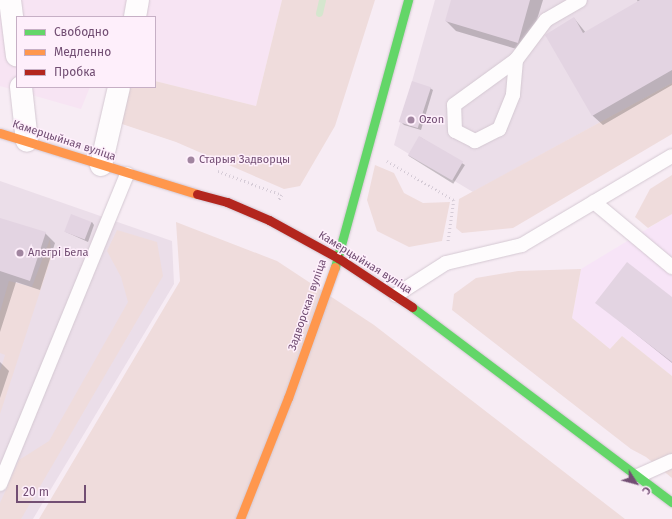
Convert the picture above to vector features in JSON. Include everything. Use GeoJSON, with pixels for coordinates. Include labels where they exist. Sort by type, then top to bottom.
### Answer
{"type":"FeatureCollection","features":[{"type":"Feature","properties":{"kind":"main road","name":"Задворская вуліца"},"geometry":{"type":"LineString","coordinates":[[240,519],[288,398],[338,258],[408,0]]}},
{"type":"Feature","properties":{"kind":"main road","name":"Камерцыйная вуліца"},"geometry":{"type":"LineString","coordinates":[[0,133],[127,174],[227,202],[269,220],[338,258],[396,295],[672,502]]}},
{"type":"Feature","properties":{"kind":"street"},"geometry":{"type":"LineString","coordinates":[[10,0],[16,48]]}},
{"type":"Feature","properties":{"kind":"street"},"geometry":{"type":"LineString","coordinates":[[135,16],[138,0]]}},
{"type":"Feature","properties":{"kind":"street"},"geometry":{"type":"LineString","coordinates":[[21,88],[27,141]]}},
{"type":"Feature","properties":{"kind":"street"},"geometry":{"type":"LineString","coordinates":[[101,165],[119,88]]}},
{"type":"Feature","properties":{"kind":"lane"},"geometry":{"type":"LineString","coordinates":[[516,60],[513,95],[499,129],[475,141],[455,130],[454,105],[516,60],[546,20],[580,0]]}},
{"type":"Feature","properties":{"kind":"lane"},"geometry":{"type":"LineString","coordinates":[[396,295],[446,263],[522,245],[672,156]]}},
{"type":"Feature","properties":{"kind":"lane"},"geometry":{"type":"LineString","coordinates":[[0,484],[127,174]]}},
{"type":"Feature","properties":{"kind":"lane"},"geometry":{"type":"LineString","coordinates":[[594,202],[672,267]]}},
{"type":"Feature","properties":{"kind":"lane"},"geometry":{"type":"LineString","coordinates":[[638,476],[672,461]]}},
{"type":"Feature","properties":{"kind":"path"},"geometry":{"type":"LineString","coordinates":[[367,149],[454,200],[446,263]]}},
{"type":"Feature","properties":{"kind":"shaded area"},"geometry":{"type":"Polygon","coordinates":[[[0,0],[282,0],[256,106],[156,81],[156,16],[16,16],[16,88],[90,88],[81,109],[0,86],[0,0]]]}},
{"type":"Feature","properties":{"kind":"shaded area"},"geometry":{"type":"Polygon","coordinates":[[[282,0],[375,0],[335,126],[300,186],[284,189],[176,142],[119,123],[128,88],[156,88],[156,81],[256,106],[282,0]]]}},
{"type":"Feature","properties":{"kind":"shaded area"},"geometry":{"type":"Polygon","coordinates":[[[435,0],[672,0],[672,83],[473,192],[394,145],[435,0]]]}},
{"type":"Feature","properties":{"kind":"shaded area"},"geometry":{"type":"Polygon","coordinates":[[[672,83],[672,134],[513,228],[462,233],[456,228],[459,199],[672,83]]]}},
{"type":"Feature","properties":{"kind":"shaded area"},"geometry":{"type":"Polygon","coordinates":[[[375,165],[394,173],[404,193],[423,203],[450,202],[442,241],[409,247],[377,231],[367,200],[375,165]]]}},
{"type":"Feature","properties":{"kind":"shaded area"},"geometry":{"type":"Polygon","coordinates":[[[672,175],[672,214],[648,228],[635,217],[650,189],[672,175]]]}},
{"type":"Feature","properties":{"kind":"shaded area","name":"Алегрі Бела"},"geometry":{"type":"Polygon","coordinates":[[[0,181],[172,241],[174,284],[33,519],[0,519],[0,181]]]}},
{"type":"Feature","properties":{"kind":"shaded area"},"geometry":{"type":"Polygon","coordinates":[[[672,214],[672,376],[622,336],[610,349],[572,318],[581,269],[672,214]]]}},
{"type":"Feature","properties":{"kind":"shaded area"},"geometry":{"type":"Polygon","coordinates":[[[176,222],[277,261],[374,325],[625,519],[39,519],[180,281],[176,222]]]}},
{"type":"Feature","properties":{"kind":"shaded area"},"geometry":{"type":"Polygon","coordinates":[[[117,230],[157,242],[163,276],[21,519],[0,519],[0,503],[19,460],[49,441],[128,302],[121,277],[107,251],[117,230]]]}},
{"type":"Feature","properties":{"kind":"shaded area"},"geometry":{"type":"Polygon","coordinates":[[[50,239],[51,258],[0,414],[0,371],[5,355],[0,353],[0,312],[9,281],[32,287],[50,239]]]}},
{"type":"Feature","properties":{"kind":"shaded area"},"geometry":{"type":"Polygon","coordinates":[[[581,269],[572,318],[610,349],[622,336],[672,376],[672,478],[646,457],[631,449],[452,310],[454,294],[476,278],[518,271],[581,269]]]}},
{"type":"Feature","properties":{"kind":"building"},"geometry":{"type":"Polygon","coordinates":[[[451,0],[530,0],[518,43],[445,21],[451,0]]]}},
{"type":"Feature","properties":{"kind":"building"},"geometry":{"type":"Polygon","coordinates":[[[640,0],[672,0],[672,70],[592,116],[545,35],[574,17],[583,33],[640,0]]]}},
{"type":"Feature","properties":{"kind":"building"},"geometry":{"type":"Polygon","coordinates":[[[412,81],[431,87],[418,128],[399,122],[412,81]]]}},
{"type":"Feature","properties":{"kind":"building"},"geometry":{"type":"Polygon","coordinates":[[[419,136],[463,162],[452,181],[408,155],[419,136]]]}},
{"type":"Feature","properties":{"kind":"building"},"geometry":{"type":"Polygon","coordinates":[[[71,214],[92,222],[85,240],[64,232],[71,214]]]}},
{"type":"Feature","properties":{"kind":"building","name":"Алегрі Бела"},"geometry":{"type":"Polygon","coordinates":[[[0,218],[46,232],[30,281],[0,271],[0,218]]]}},
{"type":"Feature","properties":{"kind":"building"},"geometry":{"type":"Polygon","coordinates":[[[627,262],[672,297],[672,362],[595,303],[627,262]]]}},
{"type":"Feature","properties":{"kind":"waterway"},"geometry":{"type":"LineString","coordinates":[[319,13],[322,0]]}},
{"type":"Feature","properties":{"kind":"traffic: fast"},"geometry":{"type":"LineString","coordinates":[[335,267],[408,0]]}},
{"type":"Feature","properties":{"kind":"traffic: fast"},"geometry":{"type":"LineString","coordinates":[[412,307],[672,502]]}},
{"type":"Feature","properties":{"kind":"traffic: slow"},"geometry":{"type":"LineString","coordinates":[[0,133],[197,194]]}},
{"type":"Feature","properties":{"kind":"traffic: slow"},"geometry":{"type":"LineString","coordinates":[[240,519],[288,398],[335,267]]}},
{"type":"Feature","properties":{"kind":"traffic: jam"},"geometry":{"type":"LineString","coordinates":[[197,194],[227,202],[269,220],[338,258],[412,307]]}},
{"type":"Feature","properties":{"kind":"place","name":"Ozon"},"geometry":{"type":"Point","coordinates":[411,120]}},
{"type":"Feature","properties":{"kind":"place","name":"Старыя Задворцы"},"geometry":{"type":"Point","coordinates":[191,160]}},
{"type":"Feature","properties":{"kind":"place","name":"Алегрі Бела"},"geometry":{"type":"Point","coordinates":[20,253]}}]}
